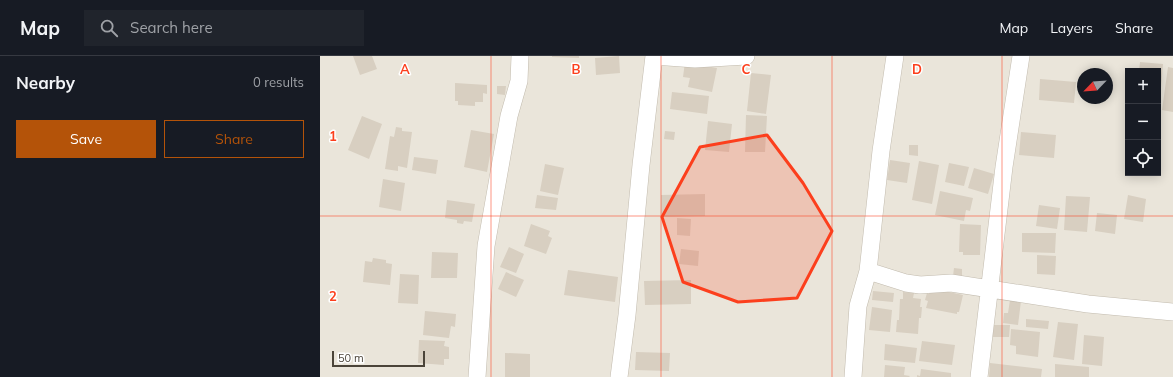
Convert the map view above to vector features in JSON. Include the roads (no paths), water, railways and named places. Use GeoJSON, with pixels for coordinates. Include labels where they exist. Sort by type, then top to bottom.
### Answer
{"type":"FeatureCollection","features":[{"type":"Feature","properties":{"kind":"street"},"geometry":{"type":"LineString","coordinates":[[478,377],[486,246],[509,116],[519,81],[520,56]]}},
{"type":"Feature","properties":{"kind":"street"},"geometry":{"type":"LineString","coordinates":[[619,377],[627,315],[641,165],[654,56],[695,59],[746,56]]}},
{"type":"Feature","properties":{"kind":"street"},"geometry":{"type":"LineString","coordinates":[[853,377],[858,306],[868,271],[881,151],[895,56]]}},
{"type":"Feature","properties":{"kind":"street"},"geometry":{"type":"LineString","coordinates":[[979,377],[1004,167],[1021,56]]}},
{"type":"Feature","properties":{"kind":"street"},"geometry":{"type":"LineString","coordinates":[[868,271],[906,283],[920,285],[951,283],[1088,304],[1173,312]]}}]}
